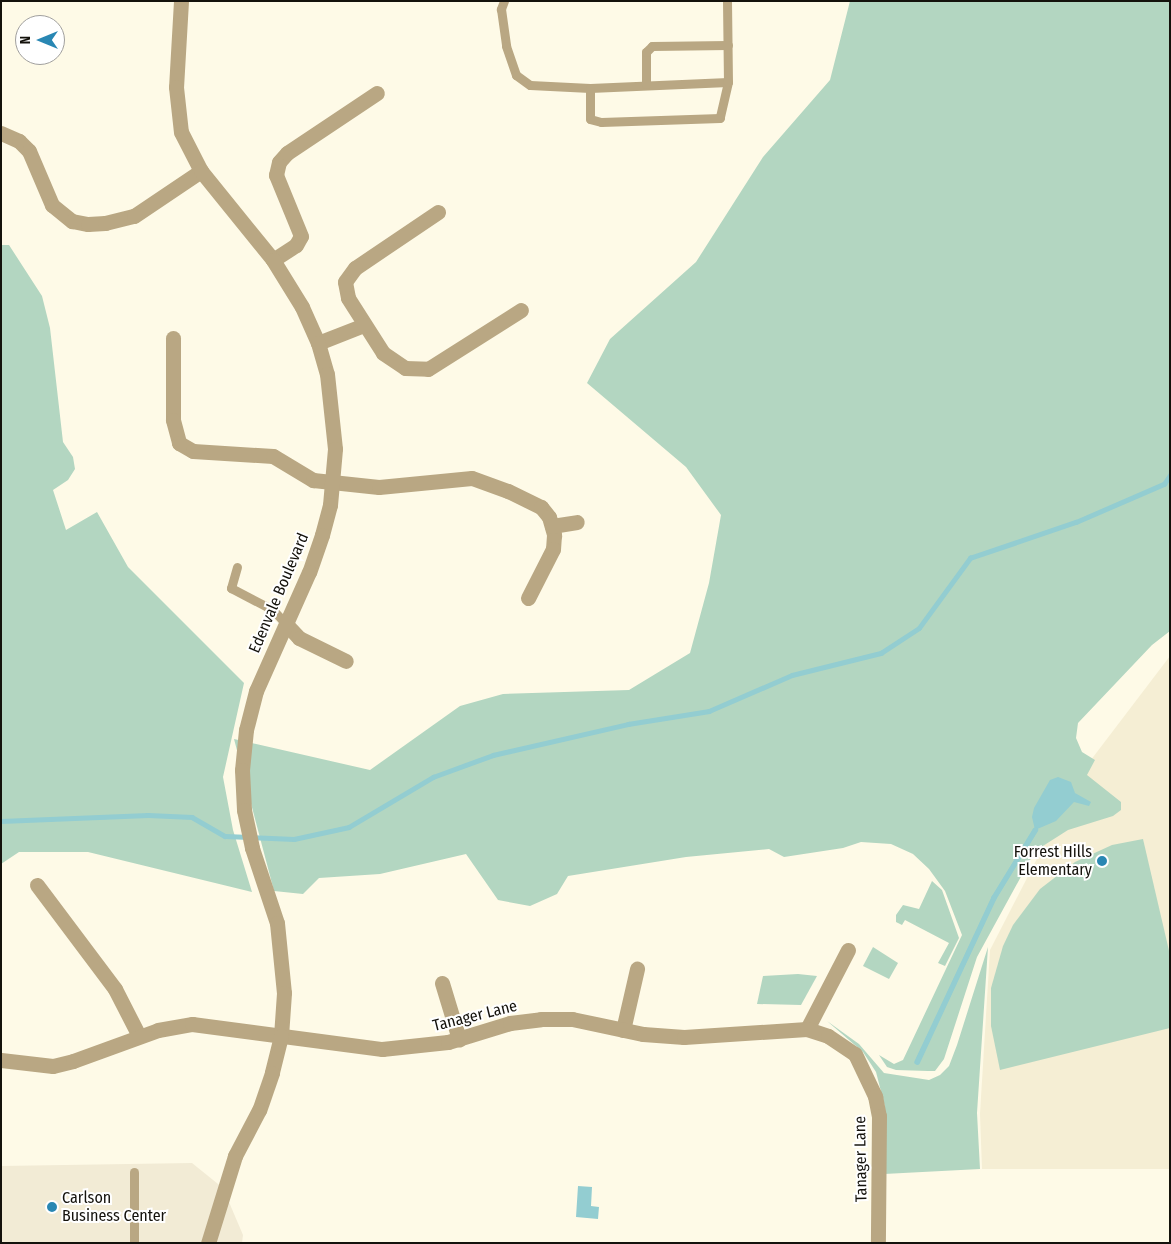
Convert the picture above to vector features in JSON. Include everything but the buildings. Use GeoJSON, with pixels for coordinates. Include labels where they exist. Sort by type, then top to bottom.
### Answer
{"type":"FeatureCollection","features":[{"type":"Feature","properties":{"kind":"street","name":"Edenvale Boulevard"},"geometry":{"type":"LineString","coordinates":[[181,1],[177,108],[181,132],[201,171],[273,260],[302,307],[318,343],[333,411],[333,482],[322,535],[286,624],[256,691],[246,730],[242,770],[244,810],[252,848],[277,922],[282,956],[280,1036],[259,1110],[241,1143],[222,1194],[208,1243]]}},
{"type":"Feature","properties":{"kind":"street"},"geometry":{"type":"LineString","coordinates":[[273,260],[296,246],[301,236],[276,175],[279,162],[287,153],[377,93]]}},
{"type":"Feature","properties":{"kind":"street"},"geometry":{"type":"LineString","coordinates":[[1,133],[19,142],[30,151],[52,206],[72,221],[88,224],[105,223],[134,216],[201,171]]}},
{"type":"Feature","properties":{"kind":"street"},"geometry":{"type":"LineString","coordinates":[[438,212],[348,274],[344,290],[364,325],[393,363],[416,370],[440,364],[521,310]]}},
{"type":"Feature","properties":{"kind":"street"},"geometry":{"type":"LineString","coordinates":[[318,343],[364,325]]}},
{"type":"Feature","properties":{"kind":"street"},"geometry":{"type":"LineString","coordinates":[[173,338],[173,420],[179,443],[193,451],[273,456],[312,480],[379,487],[472,478],[508,491],[540,507],[552,526],[553,550],[528,598]]}},
{"type":"Feature","properties":{"kind":"street"},"geometry":{"type":"LineString","coordinates":[[552,526],[577,522]]}},
{"type":"Feature","properties":{"kind":"street"},"geometry":{"type":"LineString","coordinates":[[286,624],[299,638],[346,661]]}},
{"type":"Feature","properties":{"kind":"street"},"geometry":{"type":"LineString","coordinates":[[37,884],[116,988],[139,1036]]}},
{"type":"Feature","properties":{"kind":"street"},"geometry":{"type":"LineString","coordinates":[[807,1029],[848,950]]}},
{"type":"Feature","properties":{"kind":"street"},"geometry":{"type":"LineString","coordinates":[[623,1030],[637,969]]}},
{"type":"Feature","properties":{"kind":"street"},"geometry":{"type":"LineString","coordinates":[[442,984],[459,1039]]}},
{"type":"Feature","properties":{"kind":"street","name":"Tanager Lane"},"geometry":{"type":"LineString","coordinates":[[1,1060],[52,1066],[73,1061],[139,1036],[192,1024],[382,1049],[416,1048],[459,1039],[510,1023],[541,1019],[572,1019],[623,1030],[684,1037],[807,1029],[828,1036],[855,1054],[875,1096],[879,1116],[878,1243]]}},
{"type":"Feature","properties":{"kind":"street","name":"Edenvale Boulevard"},"geometry":{"type":"LineString","coordinates":[[218,1243],[222,1194]]}},
{"type":"Feature","properties":{"kind":"lane"},"geometry":{"type":"LineString","coordinates":[[504,1],[501,9],[506,46],[516,75],[530,85],[590,88],[646,84],[728,82]]}},
{"type":"Feature","properties":{"kind":"lane"},"geometry":{"type":"LineString","coordinates":[[590,88],[590,119],[601,122],[720,118],[728,82],[727,1]]}},
{"type":"Feature","properties":{"kind":"lane"},"geometry":{"type":"LineString","coordinates":[[646,84],[646,52],[652,46],[728,45]]}},
{"type":"Feature","properties":{"kind":"lane"},"geometry":{"type":"LineString","coordinates":[[237,567],[231,588],[274,610],[286,624]]}},
{"type":"Feature","properties":{"kind":"lane"},"geometry":{"type":"LineString","coordinates":[[134,1172],[134,1243]]}},
{"type":"Feature","properties":{"kind":"shaded area","name":"Forrest Hills Elementary"},"geometry":{"type":"Polygon","coordinates":[[[1170,656],[1170,1169],[982,1169],[980,1114],[990,950],[1081,773],[1170,656]]]}},
{"type":"Feature","properties":{"kind":"shaded area"},"geometry":{"type":"Polygon","coordinates":[[[192,1163],[223,1188],[243,1235],[242,1243],[1,1243],[1,1166],[192,1163]]]}},
{"type":"Feature","properties":{"kind":"green space"},"geometry":{"type":"Polygon","coordinates":[[[850,1],[1170,1],[1170,631],[1152,645],[1078,723],[1076,738],[1082,752],[1095,760],[1087,775],[1121,802],[1121,810],[1113,816],[1068,830],[1035,851],[977,957],[944,1059],[935,1071],[896,1070],[887,1067],[879,1055],[894,1064],[903,1060],[962,935],[945,891],[929,869],[913,854],[891,844],[861,842],[843,848],[784,857],[769,849],[686,857],[568,876],[557,894],[530,906],[498,900],[466,854],[380,874],[319,878],[303,894],[274,891],[234,739],[370,770],[460,706],[503,694],[629,690],[690,653],[709,583],[721,515],[686,467],[587,383],[610,339],[696,262],[763,157],[830,80],[850,1]]]}},
{"type":"Feature","properties":{"kind":"green space"},"geometry":{"type":"Polygon","coordinates":[[[1,245],[9,245],[42,296],[50,328],[63,442],[73,457],[75,469],[68,480],[53,490],[66,530],[97,512],[128,567],[244,683],[223,777],[233,830],[252,892],[88,852],[19,852],[1,864],[1,245]]]}},
{"type":"Feature","properties":{"kind":"green space"},"geometry":{"type":"Polygon","coordinates":[[[1143,839],[1170,955],[1170,1028],[1000,1070],[991,1026],[991,988],[1003,946],[1013,925],[1040,889],[1075,862],[1112,845],[1143,839]]]}},
{"type":"Feature","properties":{"kind":"green space"},"geometry":{"type":"Polygon","coordinates":[[[932,881],[942,890],[959,938],[945,966],[938,963],[949,943],[905,920],[902,925],[896,922],[896,915],[903,905],[919,909],[932,881]]]}},
{"type":"Feature","properties":{"kind":"green space"},"geometry":{"type":"Polygon","coordinates":[[[873,947],[898,963],[889,979],[863,966],[873,947]]]}},
{"type":"Feature","properties":{"kind":"green space"},"geometry":{"type":"Polygon","coordinates":[[[988,947],[977,1113],[980,1169],[884,1174],[885,1107],[876,1072],[863,1052],[827,1021],[859,1044],[884,1073],[929,1080],[940,1075],[949,1066],[957,1045],[988,947]]]}},
{"type":"Feature","properties":{"kind":"green space"},"geometry":{"type":"Polygon","coordinates":[[[798,974],[817,976],[801,1005],[757,1004],[763,976],[798,974]]]}},
{"type":"Feature","properties":{"kind":"water"},"geometry":{"type":"Polygon","coordinates":[[[1058,777],[1071,782],[1075,793],[1091,802],[1089,806],[1074,802],[1056,821],[1035,830],[1032,817],[1034,808],[1050,780],[1058,777]]]}},
{"type":"Feature","properties":{"kind":"water"},"geometry":{"type":"Polygon","coordinates":[[[578,1186],[592,1187],[591,1206],[599,1207],[598,1219],[576,1217],[578,1186]]]}},
{"type":"Feature","properties":{"kind":"waterway"},"geometry":{"type":"LineString","coordinates":[[1,821],[148,815],[192,817],[225,836],[294,839],[349,827],[433,777],[493,755],[628,724],[709,711],[792,675],[881,653],[919,628],[970,558],[1076,522],[1164,484],[1170,475]]}},
{"type":"Feature","properties":{"kind":"waterway"},"geometry":{"type":"LineString","coordinates":[[1035,830],[994,898],[917,1062],[993,898],[1035,830]]}},
{"type":"Feature","properties":{"kind":"place","name":"Forrest Hills Elementary"},"geometry":{"type":"Point","coordinates":[1102,861]}},
{"type":"Feature","properties":{"kind":"place","name":"Carlson Business Center"},"geometry":{"type":"Point","coordinates":[52,1207]}}]}
